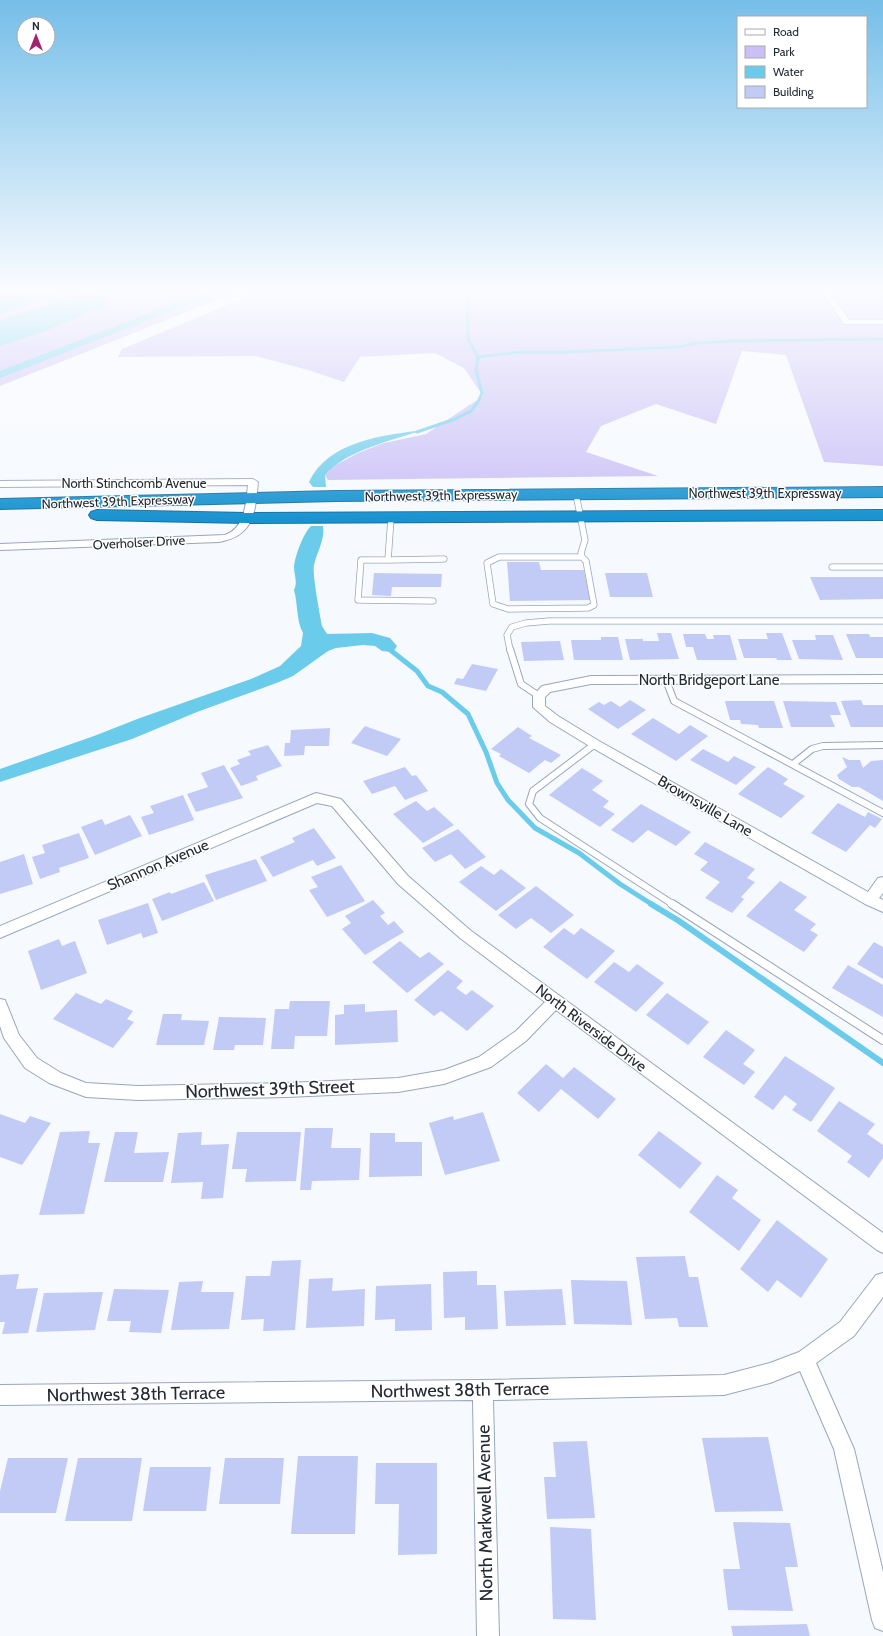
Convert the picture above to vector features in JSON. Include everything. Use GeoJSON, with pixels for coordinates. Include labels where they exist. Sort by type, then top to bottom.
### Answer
{"type":"FeatureCollection","features":[{"type":"Feature","properties":{"kind":"highway","name":"Northwest 39th Expressway"},"geometry":{"type":"LineString","coordinates":[[0,504],[251,497],[883,492]]}},
{"type":"Feature","properties":{"kind":"highway","name":"Northwest 39th Expressway"},"geometry":{"type":"LineString","coordinates":[[0,514],[246,518],[883,516]]}},
{"type":"Feature","properties":{"kind":"street","name":"North Stinchcomb Avenue"},"geometry":{"type":"LineString","coordinates":[[0,484],[253,482],[251,497]]}},
{"type":"Feature","properties":{"kind":"street","name":"Overholser Drive"},"geometry":{"type":"LineString","coordinates":[[0,547],[219,539],[231,537],[239,532],[246,518],[251,497]]}},
{"type":"Feature","properties":{"kind":"street","name":"North Bridgeport Lane"},"geometry":{"type":"LineString","coordinates":[[539,696],[546,689],[591,680],[883,679]]}},
{"type":"Feature","properties":{"kind":"street","name":"Brownsville Lane"},"geometry":{"type":"LineString","coordinates":[[539,696],[539,707],[554,719],[595,744],[883,907]]}},
{"type":"Feature","properties":{"kind":"street","name":"Shannon Avenue"},"geometry":{"type":"LineString","coordinates":[[0,932],[316,798]]}},
{"type":"Feature","properties":{"kind":"street","name":"North Riverside Drive"},"geometry":{"type":"LineString","coordinates":[[316,798],[336,802],[403,880],[465,934],[883,1244]]}},
{"type":"Feature","properties":{"kind":"street"},"geometry":{"type":"LineString","coordinates":[[870,900],[883,882]]}},
{"type":"Feature","properties":{"kind":"street","name":"Northwest 39th Street"},"geometry":{"type":"LineString","coordinates":[[0,1005],[12,1038],[31,1063],[55,1078],[86,1090],[138,1092],[287,1090],[398,1085],[444,1077],[485,1062],[521,1036],[555,1002]]}},
{"type":"Feature","properties":{"kind":"street","name":"Northwest 38th Terrace"},"geometry":{"type":"LineString","coordinates":[[0,1395],[483,1390],[724,1385],[770,1373],[806,1360],[846,1329],[883,1282]]}},
{"type":"Feature","properties":{"kind":"street"},"geometry":{"type":"LineString","coordinates":[[806,1360],[844,1449],[883,1620]]}},
{"type":"Feature","properties":{"kind":"street","name":"North Markwell Avenue"},"geometry":{"type":"LineString","coordinates":[[483,1390],[488,1636]]}},
{"type":"Feature","properties":{"kind":"lane"},"geometry":{"type":"LineString","coordinates":[[576,494],[585,540],[581,553],[582,557],[586,561],[594,605],[588,608],[508,609],[493,604],[487,563],[491,560],[499,557],[582,557]]}},
{"type":"Feature","properties":{"kind":"lane"},"geometry":{"type":"LineString","coordinates":[[388,560],[391,518]]}},
{"type":"Feature","properties":{"kind":"lane"},"geometry":{"type":"LineString","coordinates":[[433,600],[358,600],[362,560],[444,560]]}},
{"type":"Feature","properties":{"kind":"lane"},"geometry":{"type":"LineString","coordinates":[[832,567],[883,567]]}},
{"type":"Feature","properties":{"kind":"lane"},"geometry":{"type":"LineString","coordinates":[[539,696],[521,684],[508,643],[507,635],[512,627],[526,623],[549,621],[883,621]]}},
{"type":"Feature","properties":{"kind":"lane"},"geometry":{"type":"LineString","coordinates":[[666,680],[674,701],[883,812]]}},
{"type":"Feature","properties":{"kind":"lane"},"geometry":{"type":"LineString","coordinates":[[595,744],[533,791],[529,804],[540,818],[883,1040]]}},
{"type":"Feature","properties":{"kind":"lane"},"geometry":{"type":"LineString","coordinates":[[793,764],[812,749],[823,746],[883,745]]}},
{"type":"Feature","properties":{"kind":"green space"},"geometry":{"type":"Polygon","coordinates":[[[0,367],[47,367],[0,386],[0,367]]]}},
{"type":"Feature","properties":{"kind":"green space"},"geometry":{"type":"Polygon","coordinates":[[[298,367],[353,367],[344,382],[298,367]]]}},
{"type":"Feature","properties":{"kind":"green space"},"geometry":{"type":"Polygon","coordinates":[[[463,367],[736,367],[716,424],[656,404],[601,426],[586,452],[658,476],[328,480],[325,475],[332,467],[358,453],[384,443],[426,434],[483,396],[463,367]]]}},
{"type":"Feature","properties":{"kind":"green space"},"geometry":{"type":"Polygon","coordinates":[[[790,367],[883,367],[883,466],[824,462],[790,367]]]}},
{"type":"Feature","properties":{"kind":"water"},"geometry":{"type":"Polygon","coordinates":[[[423,430],[371,447],[345,459],[334,466],[325,475],[326,487],[313,487],[309,482],[318,468],[329,457],[358,442],[391,434],[423,430]]]}},
{"type":"Feature","properties":{"kind":"water"},"geometry":{"type":"Polygon","coordinates":[[[311,526],[323,526],[323,536],[314,565],[314,577],[322,626],[327,634],[372,633],[390,638],[397,646],[393,652],[382,651],[375,646],[363,645],[336,648],[328,651],[293,676],[279,682],[197,712],[132,739],[0,782],[0,769],[251,679],[280,666],[301,646],[303,633],[299,623],[294,590],[296,581],[294,567],[300,545],[311,526]]]}},
{"type":"Feature","properties":{"kind":"building"},"geometry":{"type":"Polygon","coordinates":[[[507,562],[539,562],[541,570],[584,570],[590,600],[510,601],[507,562]]]}},
{"type":"Feature","properties":{"kind":"building"},"geometry":{"type":"Polygon","coordinates":[[[374,573],[442,574],[441,587],[392,587],[391,596],[372,595],[374,573]]]}},
{"type":"Feature","properties":{"kind":"building"},"geometry":{"type":"Polygon","coordinates":[[[605,573],[647,573],[653,597],[610,597],[605,573]]]}},
{"type":"Feature","properties":{"kind":"building"},"geometry":{"type":"Polygon","coordinates":[[[810,577],[883,577],[883,599],[820,600],[810,577]]]}},
{"type":"Feature","properties":{"kind":"building"},"geometry":{"type":"Polygon","coordinates":[[[657,633],[671,633],[679,659],[630,660],[625,639],[659,641],[657,633]]]}},
{"type":"Feature","properties":{"kind":"building"},"geometry":{"type":"Polygon","coordinates":[[[766,633],[782,633],[792,660],[777,660],[776,658],[744,658],[738,639],[768,639],[766,633]]]}},
{"type":"Feature","properties":{"kind":"building"},"geometry":{"type":"Polygon","coordinates":[[[683,634],[705,634],[707,639],[714,639],[713,635],[730,635],[737,660],[697,660],[693,647],[686,647],[683,634]]]}},
{"type":"Feature","properties":{"kind":"building"},"geometry":{"type":"Polygon","coordinates":[[[846,634],[869,634],[870,637],[883,637],[883,658],[856,658],[846,634]]]}},
{"type":"Feature","properties":{"kind":"building"},"geometry":{"type":"Polygon","coordinates":[[[815,635],[833,635],[843,660],[799,659],[792,640],[816,640],[815,635]]]}},
{"type":"Feature","properties":{"kind":"building"},"geometry":{"type":"Polygon","coordinates":[[[601,637],[618,637],[623,660],[574,660],[571,640],[601,640],[601,637]]]}},
{"type":"Feature","properties":{"kind":"building"},"geometry":{"type":"Polygon","coordinates":[[[560,641],[564,660],[524,661],[521,642],[560,641]]]}},
{"type":"Feature","properties":{"kind":"building"},"geometry":{"type":"Polygon","coordinates":[[[472,664],[498,669],[486,691],[454,684],[457,678],[463,679],[472,664]]]}},
{"type":"Feature","properties":{"kind":"building"},"geometry":{"type":"Polygon","coordinates":[[[630,700],[646,710],[618,729],[588,709],[599,702],[604,705],[611,701],[620,707],[630,700]]]}},
{"type":"Feature","properties":{"kind":"building"},"geometry":{"type":"Polygon","coordinates":[[[861,700],[863,705],[883,705],[883,727],[851,727],[841,701],[861,700]]]}},
{"type":"Feature","properties":{"kind":"building"},"geometry":{"type":"Polygon","coordinates":[[[725,701],[774,701],[783,728],[759,728],[758,725],[741,724],[740,720],[730,720],[725,701]]]}},
{"type":"Feature","properties":{"kind":"building"},"geometry":{"type":"Polygon","coordinates":[[[783,701],[836,702],[841,715],[830,715],[835,727],[791,727],[783,701]]]}},
{"type":"Feature","properties":{"kind":"building"},"geometry":{"type":"Polygon","coordinates":[[[653,718],[679,734],[690,725],[708,736],[676,761],[631,734],[653,718]]]}},
{"type":"Feature","properties":{"kind":"building"},"geometry":{"type":"Polygon","coordinates":[[[365,726],[401,739],[387,756],[351,743],[365,726]]]}},
{"type":"Feature","properties":{"kind":"building"},"geometry":{"type":"Polygon","coordinates":[[[518,727],[532,736],[529,738],[561,755],[551,763],[545,760],[529,773],[499,756],[501,754],[491,749],[518,727]]]}},
{"type":"Feature","properties":{"kind":"building"},"geometry":{"type":"Polygon","coordinates":[[[330,728],[329,746],[305,746],[304,755],[284,756],[285,743],[290,743],[291,730],[330,728]]]}},
{"type":"Feature","properties":{"kind":"building"},"geometry":{"type":"Polygon","coordinates":[[[268,745],[282,766],[256,776],[258,780],[241,786],[230,768],[240,764],[237,760],[251,755],[248,751],[268,745]]]}},
{"type":"Feature","properties":{"kind":"building"},"geometry":{"type":"Polygon","coordinates":[[[703,749],[728,762],[734,756],[756,767],[736,785],[690,760],[703,749]]]}},
{"type":"Feature","properties":{"kind":"building"},"geometry":{"type":"Polygon","coordinates":[[[842,757],[849,760],[860,760],[863,768],[871,761],[883,760],[883,801],[859,787],[852,787],[839,779],[837,775],[847,767],[842,757]]]}},
{"type":"Feature","properties":{"kind":"building"},"geometry":{"type":"Polygon","coordinates":[[[224,765],[243,798],[196,812],[187,794],[208,787],[201,773],[224,765]]]}},
{"type":"Feature","properties":{"kind":"building"},"geometry":{"type":"Polygon","coordinates":[[[405,767],[412,776],[416,775],[428,791],[405,800],[395,786],[372,794],[363,781],[405,767]]]}},
{"type":"Feature","properties":{"kind":"building"},"geometry":{"type":"Polygon","coordinates":[[[768,767],[788,779],[783,784],[805,796],[781,818],[738,794],[768,767]]]}},
{"type":"Feature","properties":{"kind":"building"},"geometry":{"type":"Polygon","coordinates":[[[582,768],[603,781],[592,790],[609,801],[603,807],[615,814],[600,827],[549,795],[582,768]]]}},
{"type":"Feature","properties":{"kind":"building"},"geometry":{"type":"Polygon","coordinates":[[[183,795],[194,820],[149,835],[141,817],[154,813],[150,806],[183,795]]]}},
{"type":"Feature","properties":{"kind":"building"},"geometry":{"type":"Polygon","coordinates":[[[416,801],[427,811],[434,807],[454,825],[423,843],[393,814],[416,801]]]}},
{"type":"Feature","properties":{"kind":"building"},"geometry":{"type":"Polygon","coordinates":[[[838,803],[865,817],[868,812],[882,819],[875,828],[870,825],[846,852],[811,833],[838,803]]]}},
{"type":"Feature","properties":{"kind":"building"},"geometry":{"type":"Polygon","coordinates":[[[641,804],[691,832],[676,846],[648,830],[633,843],[611,830],[641,804]]]}},
{"type":"Feature","properties":{"kind":"building"},"geometry":{"type":"Polygon","coordinates":[[[130,815],[142,836],[95,855],[81,827],[102,819],[105,825],[130,815]]]}},
{"type":"Feature","properties":{"kind":"building"},"geometry":{"type":"Polygon","coordinates":[[[314,828],[336,858],[317,866],[313,860],[273,877],[260,857],[295,842],[292,838],[314,828]]]}},
{"type":"Feature","properties":{"kind":"building"},"geometry":{"type":"Polygon","coordinates":[[[458,829],[486,857],[465,869],[451,854],[435,862],[422,848],[458,829]]]}},
{"type":"Feature","properties":{"kind":"building"},"geometry":{"type":"Polygon","coordinates":[[[79,833],[89,858],[59,868],[60,872],[40,879],[32,857],[45,853],[42,845],[79,833]]]}},
{"type":"Feature","properties":{"kind":"building"},"geometry":{"type":"Polygon","coordinates":[[[705,842],[755,869],[747,878],[755,882],[741,897],[744,899],[732,913],[705,898],[720,882],[700,870],[708,862],[694,854],[705,842]]]}},
{"type":"Feature","properties":{"kind":"building"},"geometry":{"type":"Polygon","coordinates":[[[24,854],[33,884],[0,894],[0,862],[24,854]]]}},
{"type":"Feature","properties":{"kind":"building"},"geometry":{"type":"Polygon","coordinates":[[[256,859],[267,881],[216,900],[205,875],[256,859]]]}},
{"type":"Feature","properties":{"kind":"building"},"geometry":{"type":"Polygon","coordinates":[[[341,865],[365,901],[327,917],[309,890],[318,887],[311,877],[341,865]]]}},
{"type":"Feature","properties":{"kind":"building"},"geometry":{"type":"Polygon","coordinates":[[[481,866],[494,875],[501,869],[526,888],[496,911],[459,882],[481,866]]]}},
{"type":"Feature","properties":{"kind":"building"},"geometry":{"type":"Polygon","coordinates":[[[780,881],[807,897],[794,910],[816,924],[810,930],[818,935],[804,952],[746,916],[780,881]]]}},
{"type":"Feature","properties":{"kind":"building"},"geometry":{"type":"Polygon","coordinates":[[[204,882],[214,901],[162,921],[152,899],[204,882]]]}},
{"type":"Feature","properties":{"kind":"building"},"geometry":{"type":"Polygon","coordinates":[[[536,886],[574,915],[551,933],[531,918],[516,929],[498,915],[536,886]]]}},
{"type":"Feature","properties":{"kind":"building"},"geometry":{"type":"Polygon","coordinates":[[[373,900],[385,913],[380,916],[388,925],[394,921],[404,932],[365,955],[342,929],[351,923],[345,916],[373,900]]]}},
{"type":"Feature","properties":{"kind":"building"},"geometry":{"type":"Polygon","coordinates":[[[148,903],[158,933],[143,938],[141,933],[107,945],[98,920],[148,903]]]}},
{"type":"Feature","properties":{"kind":"building"},"geometry":{"type":"Polygon","coordinates":[[[564,928],[574,935],[581,928],[615,951],[587,979],[543,947],[564,928]]]}},
{"type":"Feature","properties":{"kind":"building"},"geometry":{"type":"Polygon","coordinates":[[[59,939],[62,946],[75,941],[87,973],[41,990],[28,951],[59,939]]]}},
{"type":"Feature","properties":{"kind":"building"},"geometry":{"type":"Polygon","coordinates":[[[400,941],[420,958],[429,952],[444,964],[407,993],[372,962],[400,941]]]}},
{"type":"Feature","properties":{"kind":"building"},"geometry":{"type":"Polygon","coordinates":[[[874,942],[883,947],[883,979],[857,964],[874,942]]]}},
{"type":"Feature","properties":{"kind":"building"},"geometry":{"type":"Polygon","coordinates":[[[614,962],[629,972],[637,964],[664,983],[636,1012],[594,982],[614,962]]]}},
{"type":"Feature","properties":{"kind":"building"},"geometry":{"type":"Polygon","coordinates":[[[848,965],[883,985],[883,1017],[832,988],[848,965]]]}},
{"type":"Feature","properties":{"kind":"building"},"geometry":{"type":"Polygon","coordinates":[[[448,970],[463,981],[456,988],[466,995],[472,990],[494,1006],[467,1031],[441,1011],[434,1016],[414,1000],[448,970]]]}},
{"type":"Feature","properties":{"kind":"building"},"geometry":{"type":"Polygon","coordinates":[[[76,993],[101,1004],[106,999],[133,1011],[127,1019],[134,1022],[113,1048],[53,1019],[76,993]]]}},
{"type":"Feature","properties":{"kind":"building"},"geometry":{"type":"Polygon","coordinates":[[[667,993],[709,1022],[688,1045],[646,1015],[667,993]]]}},
{"type":"Feature","properties":{"kind":"building"},"geometry":{"type":"Polygon","coordinates":[[[290,1001],[330,1001],[327,1036],[295,1036],[294,1049],[271,1049],[275,1009],[289,1009],[290,1001]]]}},
{"type":"Feature","properties":{"kind":"building"},"geometry":{"type":"Polygon","coordinates":[[[365,1004],[365,1012],[397,1010],[398,1042],[335,1045],[335,1015],[344,1014],[344,1005],[365,1004]]]}},
{"type":"Feature","properties":{"kind":"building"},"geometry":{"type":"Polygon","coordinates":[[[163,1014],[182,1014],[181,1020],[209,1021],[204,1045],[156,1045],[163,1014]]]}},
{"type":"Feature","properties":{"kind":"building"},"geometry":{"type":"Polygon","coordinates":[[[219,1017],[266,1018],[263,1045],[235,1045],[234,1050],[213,1050],[219,1017]]]}},
{"type":"Feature","properties":{"kind":"building"},"geometry":{"type":"Polygon","coordinates":[[[726,1030],[755,1050],[743,1064],[755,1072],[744,1085],[703,1057],[726,1030]]]}},
{"type":"Feature","properties":{"kind":"building"},"geometry":{"type":"Polygon","coordinates":[[[785,1056],[835,1088],[811,1122],[792,1110],[797,1104],[785,1095],[773,1110],[754,1097],[785,1056]]]}},
{"type":"Feature","properties":{"kind":"building"},"geometry":{"type":"Polygon","coordinates":[[[546,1064],[563,1078],[574,1067],[616,1099],[598,1119],[561,1089],[539,1112],[517,1093],[546,1064]]]}},
{"type":"Feature","properties":{"kind":"building"},"geometry":{"type":"Polygon","coordinates":[[[839,1101],[875,1124],[867,1134],[883,1145],[883,1158],[869,1178],[847,1162],[852,1156],[817,1131],[839,1101]]]}},
{"type":"Feature","properties":{"kind":"building"},"geometry":{"type":"Polygon","coordinates":[[[483,1112],[500,1161],[445,1175],[429,1123],[453,1116],[454,1120],[483,1112]]]}},
{"type":"Feature","properties":{"kind":"building"},"geometry":{"type":"Polygon","coordinates":[[[0,1114],[25,1123],[30,1116],[51,1123],[22,1165],[0,1157],[0,1114]]]}},
{"type":"Feature","properties":{"kind":"building"},"geometry":{"type":"Polygon","coordinates":[[[305,1128],[333,1128],[331,1148],[361,1148],[359,1180],[312,1181],[311,1190],[300,1190],[305,1128]]]}},
{"type":"Feature","properties":{"kind":"building"},"geometry":{"type":"Polygon","coordinates":[[[90,1131],[88,1143],[100,1143],[84,1214],[39,1215],[60,1132],[90,1131]]]}},
{"type":"Feature","properties":{"kind":"building"},"geometry":{"type":"Polygon","coordinates":[[[659,1131],[702,1163],[680,1189],[638,1155],[659,1131]]]}},
{"type":"Feature","properties":{"kind":"building"},"geometry":{"type":"Polygon","coordinates":[[[115,1132],[138,1132],[134,1153],[169,1152],[163,1182],[104,1182],[115,1132]]]}},
{"type":"Feature","properties":{"kind":"building"},"geometry":{"type":"Polygon","coordinates":[[[202,1132],[201,1145],[229,1144],[223,1198],[201,1199],[203,1182],[171,1183],[178,1133],[202,1132]]]}},
{"type":"Feature","properties":{"kind":"building"},"geometry":{"type":"Polygon","coordinates":[[[237,1132],[301,1132],[296,1181],[245,1182],[247,1169],[232,1169],[237,1132]]]}},
{"type":"Feature","properties":{"kind":"building"},"geometry":{"type":"Polygon","coordinates":[[[370,1133],[395,1133],[395,1142],[422,1142],[422,1176],[369,1177],[370,1133]]]}},
{"type":"Feature","properties":{"kind":"building"},"geometry":{"type":"Polygon","coordinates":[[[717,1175],[738,1190],[732,1198],[761,1220],[739,1251],[689,1212],[717,1175]]]}},
{"type":"Feature","properties":{"kind":"building"},"geometry":{"type":"Polygon","coordinates":[[[777,1220],[828,1259],[801,1298],[777,1280],[768,1292],[740,1269],[777,1220]]]}},
{"type":"Feature","properties":{"kind":"building"},"geometry":{"type":"Polygon","coordinates":[[[685,1256],[689,1277],[698,1277],[708,1327],[679,1327],[677,1318],[645,1319],[636,1257],[685,1256]]]}},
{"type":"Feature","properties":{"kind":"building"},"geometry":{"type":"Polygon","coordinates":[[[301,1260],[295,1330],[263,1331],[264,1319],[241,1320],[246,1276],[270,1276],[272,1261],[301,1260]]]}},
{"type":"Feature","properties":{"kind":"building"},"geometry":{"type":"Polygon","coordinates":[[[477,1271],[477,1285],[496,1285],[498,1329],[465,1330],[465,1317],[444,1318],[443,1272],[477,1271]]]}},
{"type":"Feature","properties":{"kind":"building"},"geometry":{"type":"Polygon","coordinates":[[[19,1274],[16,1289],[38,1288],[28,1333],[2,1334],[5,1322],[0,1322],[0,1275],[19,1274]]]}},
{"type":"Feature","properties":{"kind":"building"},"geometry":{"type":"Polygon","coordinates":[[[333,1278],[332,1291],[365,1289],[364,1326],[306,1328],[309,1279],[333,1278]]]}},
{"type":"Feature","properties":{"kind":"building"},"geometry":{"type":"Polygon","coordinates":[[[571,1280],[627,1281],[632,1325],[574,1324],[571,1280]]]}},
{"type":"Feature","properties":{"kind":"building"},"geometry":{"type":"Polygon","coordinates":[[[203,1281],[201,1292],[234,1292],[229,1329],[171,1330],[179,1282],[203,1281]]]}},
{"type":"Feature","properties":{"kind":"building"},"geometry":{"type":"Polygon","coordinates":[[[431,1284],[432,1330],[395,1331],[395,1319],[375,1320],[376,1286],[431,1284]]]}},
{"type":"Feature","properties":{"kind":"building"},"geometry":{"type":"Polygon","coordinates":[[[114,1289],[169,1290],[161,1333],[129,1332],[131,1321],[107,1321],[114,1289]]]}},
{"type":"Feature","properties":{"kind":"building"},"geometry":{"type":"Polygon","coordinates":[[[562,1289],[566,1325],[506,1326],[504,1291],[562,1289]]]}},
{"type":"Feature","properties":{"kind":"building"},"geometry":{"type":"Polygon","coordinates":[[[103,1292],[95,1330],[36,1332],[44,1293],[103,1292]]]}},
{"type":"Feature","properties":{"kind":"building"},"geometry":{"type":"Polygon","coordinates":[[[768,1437],[783,1511],[715,1512],[702,1438],[768,1437]]]}},
{"type":"Feature","properties":{"kind":"building"},"geometry":{"type":"Polygon","coordinates":[[[587,1441],[595,1518],[547,1519],[544,1477],[556,1477],[553,1442],[587,1441]]]}},
{"type":"Feature","properties":{"kind":"building"},"geometry":{"type":"Polygon","coordinates":[[[298,1456],[358,1456],[355,1534],[291,1534],[298,1456]]]}},
{"type":"Feature","properties":{"kind":"building"},"geometry":{"type":"Polygon","coordinates":[[[8,1458],[68,1458],[56,1513],[0,1513],[0,1491],[8,1458]]]}},
{"type":"Feature","properties":{"kind":"building"},"geometry":{"type":"Polygon","coordinates":[[[78,1458],[142,1458],[132,1521],[65,1521],[78,1458]]]}},
{"type":"Feature","properties":{"kind":"building"},"geometry":{"type":"Polygon","coordinates":[[[225,1458],[284,1458],[280,1504],[219,1504],[225,1458]]]}},
{"type":"Feature","properties":{"kind":"building"},"geometry":{"type":"Polygon","coordinates":[[[376,1463],[437,1463],[437,1554],[398,1555],[399,1504],[375,1504],[376,1463]]]}},
{"type":"Feature","properties":{"kind":"building"},"geometry":{"type":"Polygon","coordinates":[[[150,1467],[211,1467],[206,1511],[143,1511],[150,1467]]]}},
{"type":"Feature","properties":{"kind":"building"},"geometry":{"type":"Polygon","coordinates":[[[733,1522],[790,1523],[798,1567],[785,1567],[793,1611],[728,1610],[723,1569],[740,1569],[733,1522]]]}},
{"type":"Feature","properties":{"kind":"building"},"geometry":{"type":"Polygon","coordinates":[[[550,1527],[591,1529],[596,1620],[553,1619],[550,1527]]]}},
{"type":"Feature","properties":{"kind":"building"},"geometry":{"type":"Polygon","coordinates":[[[807,1624],[810,1636],[733,1636],[731,1626],[807,1624]]]}},
{"type":"Feature","properties":{"kind":"waterway"},"geometry":{"type":"LineString","coordinates":[[0,375],[20,367]]}},
{"type":"Feature","properties":{"kind":"waterway"},"geometry":{"type":"LineString","coordinates":[[417,432],[455,419],[471,411],[478,402],[482,393],[476,367]]}},
{"type":"Feature","properties":{"kind":"waterway"},"geometry":{"type":"LineString","coordinates":[[391,650],[389,649],[417,671],[428,686],[442,692],[468,714],[486,752],[497,783],[508,800],[535,828],[579,853],[620,884],[653,905]]}},
{"type":"Feature","properties":{"kind":"waterway"},"geometry":{"type":"LineString","coordinates":[[651,904],[679,921],[883,1063]]}}]}
